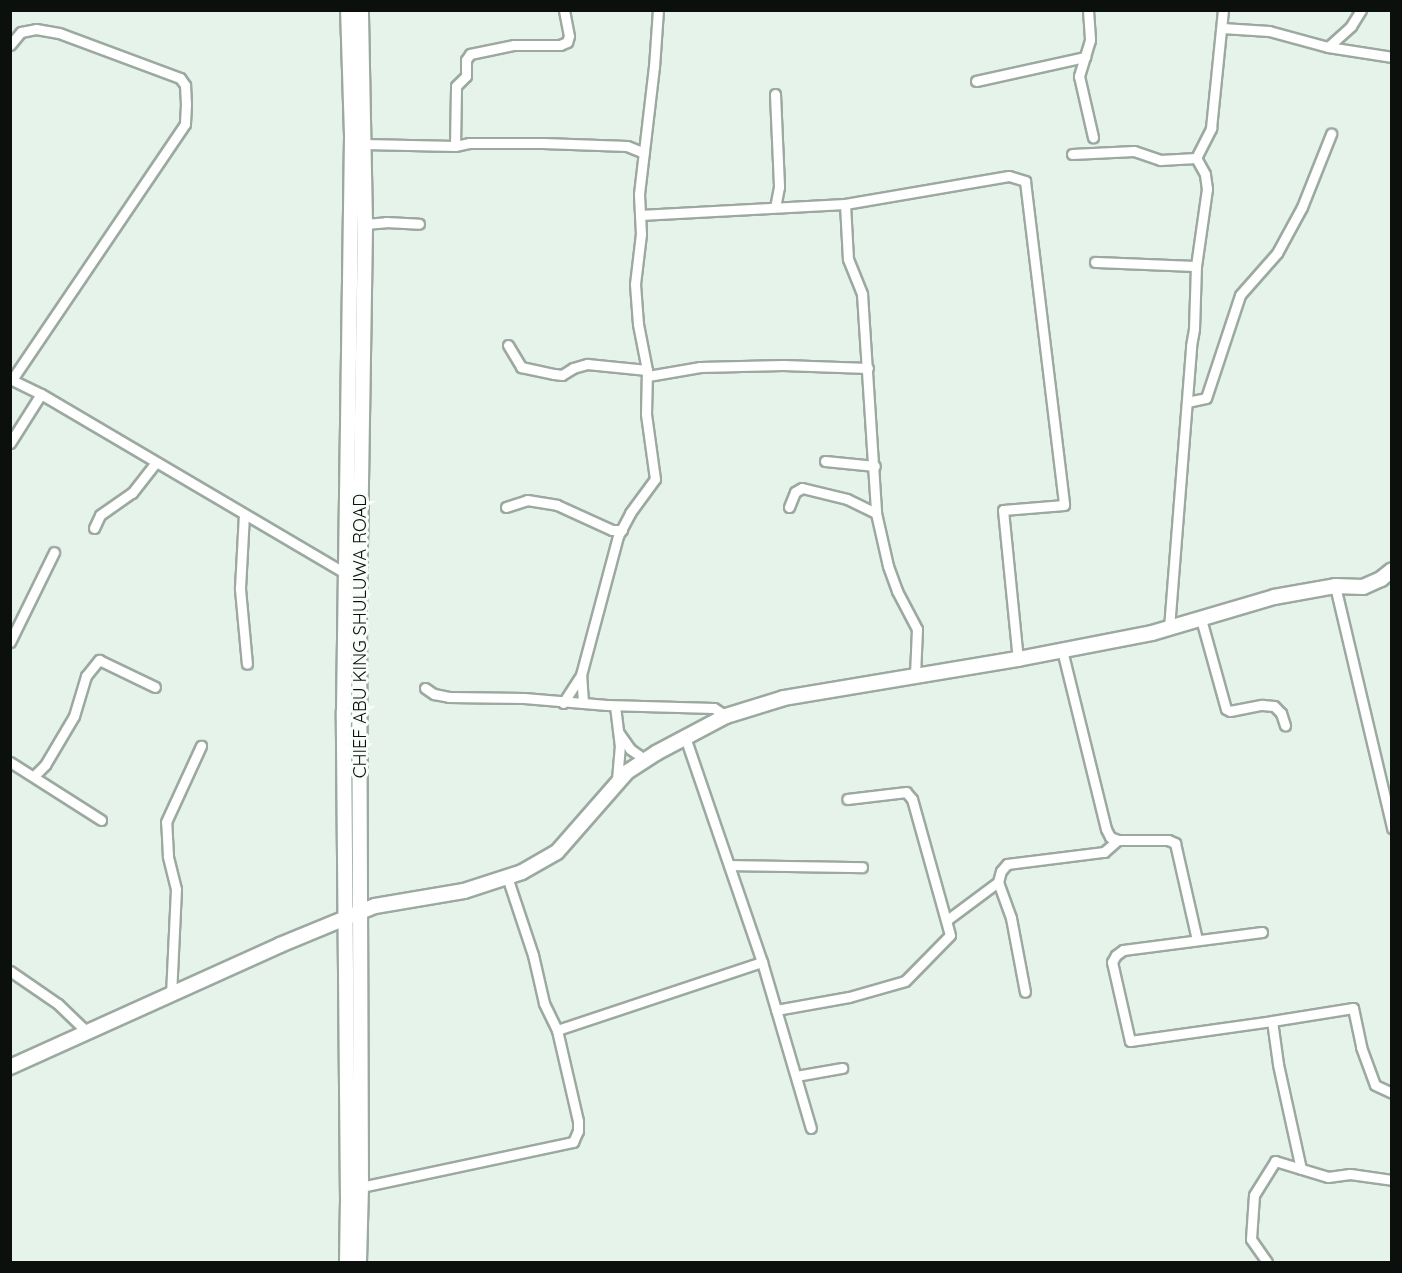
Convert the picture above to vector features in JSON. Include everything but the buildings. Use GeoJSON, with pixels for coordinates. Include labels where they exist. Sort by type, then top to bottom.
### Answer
{"type":"FeatureCollection","features":[{"type":"Feature","properties":{"kind":"street"},"geometry":{"type":"LineString","coordinates":[[346,1263],[344,711],[346,573],[356,390],[348,10]]}},
{"type":"Feature","properties":{"kind":"street","name":"CHIEF ABU KING SHULUWA ROAD"},"geometry":{"type":"LineString","coordinates":[[359,1263],[361,1187],[356,390],[365,224],[361,10]]}},
{"type":"Feature","properties":{"kind":"street"},"geometry":{"type":"LineString","coordinates":[[455,146],[456,86],[466,76],[466,60],[470,54],[514,45],[560,45],[567,42],[569,36],[564,10]]}},
{"type":"Feature","properties":{"kind":"street"},"geometry":{"type":"LineString","coordinates":[[583,702],[582,675],[617,540],[617,530],[655,479],[646,414],[647,373],[638,324],[635,284],[641,234],[639,194],[654,67],[658,10]]}},
{"type":"Feature","properties":{"kind":"street"},"geometry":{"type":"LineString","coordinates":[[1088,10],[1090,40],[1079,76],[1094,137]]}},
{"type":"Feature","properties":{"kind":"street"},"geometry":{"type":"LineString","coordinates":[[1196,158],[1211,128],[1222,10]]}},
{"type":"Feature","properties":{"kind":"street"},"geometry":{"type":"LineString","coordinates":[[1328,47],[1352,26],[1361,10]]}},
{"type":"Feature","properties":{"kind":"street"},"geometry":{"type":"LineString","coordinates":[[1222,28],[1269,31],[1328,47],[1392,57]]}},
{"type":"Feature","properties":{"kind":"street"},"geometry":{"type":"LineString","coordinates":[[10,45],[21,32],[36,29],[59,33],[180,78],[185,85],[186,104],[185,124],[11,380],[41,394],[346,573]]}},
{"type":"Feature","properties":{"kind":"street"},"geometry":{"type":"LineString","coordinates":[[976,81],[1085,57]]}},
{"type":"Feature","properties":{"kind":"street"},"geometry":{"type":"LineString","coordinates":[[775,94],[779,187],[775,207]]}},
{"type":"Feature","properties":{"kind":"street"},"geometry":{"type":"LineString","coordinates":[[1187,402],[1206,398],[1240,295],[1277,253],[1302,207],[1331,134]]}},
{"type":"Feature","properties":{"kind":"street"},"geometry":{"type":"LineString","coordinates":[[364,144],[455,146],[469,142],[543,142],[627,146],[644,153]]}},
{"type":"Feature","properties":{"kind":"street"},"geometry":{"type":"LineString","coordinates":[[1072,154],[1134,151],[1160,160],[1196,158]]}},
{"type":"Feature","properties":{"kind":"street"},"geometry":{"type":"LineString","coordinates":[[1168,628],[1194,329],[1196,266],[1208,189],[1205,174],[1196,158]]}},
{"type":"Feature","properties":{"kind":"street"},"geometry":{"type":"LineString","coordinates":[[640,215],[845,204],[1009,176],[1024,181],[1064,505],[1003,510],[1018,659]]}},
{"type":"Feature","properties":{"kind":"street"},"geometry":{"type":"LineString","coordinates":[[845,204],[848,260],[862,294],[875,466],[876,513],[888,566],[897,591],[917,629],[915,675]]}},
{"type":"Feature","properties":{"kind":"street"},"geometry":{"type":"LineString","coordinates":[[365,224],[386,222],[418,224]]}},
{"type":"Feature","properties":{"kind":"street"},"geometry":{"type":"LineString","coordinates":[[1095,262],[1196,266]]}},
{"type":"Feature","properties":{"kind":"street"},"geometry":{"type":"LineString","coordinates":[[508,345],[521,367],[562,375],[573,368],[587,364],[647,373],[783,364],[868,368]]}},
{"type":"Feature","properties":{"kind":"street"},"geometry":{"type":"LineString","coordinates":[[10,443],[41,394]]}},
{"type":"Feature","properties":{"kind":"street"},"geometry":{"type":"LineString","coordinates":[[94,528],[100,515],[132,493],[156,462]]}},
{"type":"Feature","properties":{"kind":"street"},"geometry":{"type":"LineString","coordinates":[[825,462],[875,466]]}},
{"type":"Feature","properties":{"kind":"street"},"geometry":{"type":"LineString","coordinates":[[789,507],[795,492],[802,488],[847,499],[876,513]]}},
{"type":"Feature","properties":{"kind":"street"},"geometry":{"type":"LineString","coordinates":[[506,507],[527,500],[557,505],[617,530]]}},
{"type":"Feature","properties":{"kind":"street"},"geometry":{"type":"LineString","coordinates":[[244,514],[240,589],[247,664]]}},
{"type":"Feature","properties":{"kind":"street"},"geometry":{"type":"LineString","coordinates":[[10,642],[54,552]]}},
{"type":"Feature","properties":{"kind":"street"},"geometry":{"type":"LineString","coordinates":[[10,1067],[280,945],[375,906],[464,891],[537,864],[557,852],[617,781],[646,760],[726,716],[784,698],[1018,659],[1168,628],[1274,597],[1335,586],[1370,585],[1392,570]]}},
{"type":"Feature","properties":{"kind":"street"},"geometry":{"type":"LineString","coordinates":[[1335,586],[1392,828]]}},
{"type":"Feature","properties":{"kind":"street"},"geometry":{"type":"LineString","coordinates":[[1202,619],[1226,709],[1230,711],[1262,705],[1274,706],[1281,713],[1285,725]]}},
{"type":"Feature","properties":{"kind":"street"},"geometry":{"type":"LineString","coordinates":[[1062,650],[1106,829],[1110,837],[1118,840],[1168,840],[1175,843],[1197,940]]}},
{"type":"Feature","properties":{"kind":"street"},"geometry":{"type":"LineString","coordinates":[[34,777],[45,765],[74,716],[86,676],[99,660],[155,687]]}},
{"type":"Feature","properties":{"kind":"street"},"geometry":{"type":"LineString","coordinates":[[563,703],[582,675]]}},
{"type":"Feature","properties":{"kind":"street"},"geometry":{"type":"LineString","coordinates":[[425,688],[434,694],[449,697],[524,698],[615,706],[714,708],[726,716]]}},
{"type":"Feature","properties":{"kind":"street"},"geometry":{"type":"LineString","coordinates":[[615,706],[619,733],[617,781]]}},
{"type":"Feature","properties":{"kind":"street"},"geometry":{"type":"LineString","coordinates":[[619,733],[630,749],[646,760]]}},
{"type":"Feature","properties":{"kind":"street"},"geometry":{"type":"LineString","coordinates":[[685,737],[762,962],[811,1128]]}},
{"type":"Feature","properties":{"kind":"street"},"geometry":{"type":"LineString","coordinates":[[171,995],[177,889],[166,847],[166,822],[201,746]]}},
{"type":"Feature","properties":{"kind":"street"},"geometry":{"type":"LineString","coordinates":[[10,762],[101,820]]}},
{"type":"Feature","properties":{"kind":"street"},"geometry":{"type":"LineString","coordinates":[[776,1010],[849,997],[905,981],[950,935],[912,799],[906,792],[847,799]]}},
{"type":"Feature","properties":{"kind":"street"},"geometry":{"type":"LineString","coordinates":[[1025,992],[1011,918],[998,882],[1000,871],[1007,864],[1104,852],[1118,840]]}},
{"type":"Feature","properties":{"kind":"street"},"geometry":{"type":"LineString","coordinates":[[729,865],[862,867]]}},
{"type":"Feature","properties":{"kind":"street"},"geometry":{"type":"LineString","coordinates":[[361,1187],[573,1142],[578,1131],[578,1121],[557,1030],[544,1003],[533,955],[507,877]]}},
{"type":"Feature","properties":{"kind":"street"},"geometry":{"type":"LineString","coordinates":[[947,920],[998,882]]}},
{"type":"Feature","properties":{"kind":"street"},"geometry":{"type":"LineString","coordinates":[[1262,932],[1123,950],[1116,955],[1112,962],[1130,1041],[1353,1008],[1361,1047],[1375,1085],[1392,1093]]}},
{"type":"Feature","properties":{"kind":"street"},"geometry":{"type":"LineString","coordinates":[[557,1030],[762,962]]}},
{"type":"Feature","properties":{"kind":"street"},"geometry":{"type":"LineString","coordinates":[[10,971],[58,1004],[87,1032]]}},
{"type":"Feature","properties":{"kind":"street"},"geometry":{"type":"LineString","coordinates":[[1272,1021],[1278,1064],[1301,1169]]}},
{"type":"Feature","properties":{"kind":"street"},"geometry":{"type":"LineString","coordinates":[[796,1076],[842,1068]]}},
{"type":"Feature","properties":{"kind":"street"},"geometry":{"type":"LineString","coordinates":[[1267,1263],[1251,1239],[1255,1191],[1275,1161],[1328,1178],[1350,1174],[1392,1180]]}}]}
